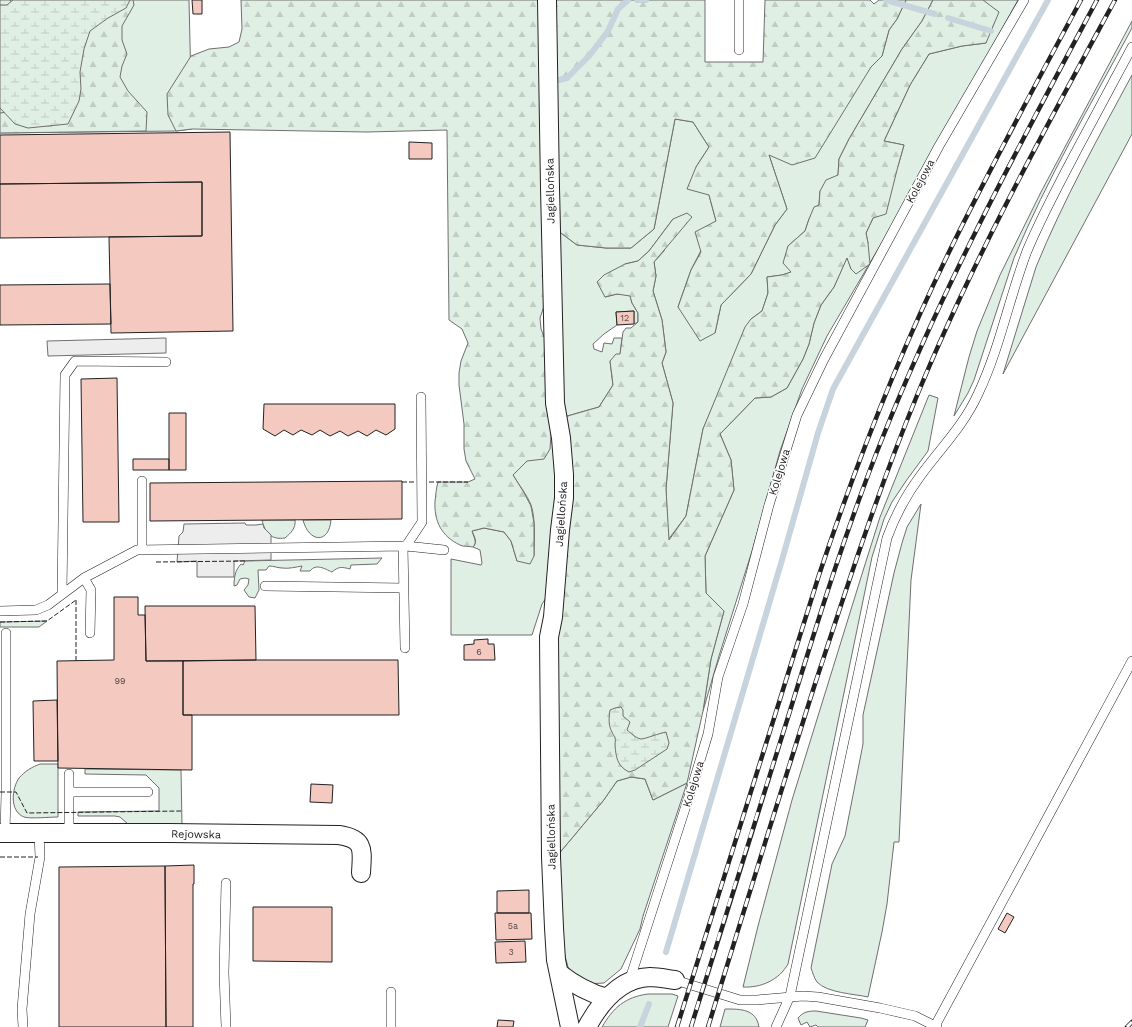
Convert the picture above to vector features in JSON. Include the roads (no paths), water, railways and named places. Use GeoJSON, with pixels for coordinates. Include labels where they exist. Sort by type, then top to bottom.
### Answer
{"type":"FeatureCollection","features":[{"type":"Feature","properties":{"kind":"street","name":"Jagiellońska"},"geometry":{"type":"LineString","coordinates":[[547,0],[555,403],[561,438],[564,475],[564,498],[553,617],[549,637],[551,857],[556,960],[570,1027]]}},
{"type":"Feature","properties":{"kind":"street","name":"Rejowska"},"geometry":{"type":"LineString","coordinates":[[2,833],[349,836],[356,840],[362,852],[361,873]]}},
{"type":"Feature","properties":{"kind":"street"},"geometry":{"type":"LineString","coordinates":[[559,973],[573,983],[597,995],[607,998]]}},
{"type":"Feature","properties":{"kind":"street"},"geometry":{"type":"LineString","coordinates":[[587,1027],[607,998],[629,982],[640,978],[651,977],[675,980]]}},
{"type":"Feature","properties":{"kind":"lane"},"geometry":{"type":"LineString","coordinates":[[739,0],[739,50]]}},
{"type":"Feature","properties":{"kind":"lane","name":"Kolejowa"},"geometry":{"type":"LineString","coordinates":[[629,982],[705,742],[718,677],[743,604],[769,505],[797,415],[824,359],[939,146],[1024,0]]}},
{"type":"Feature","properties":{"kind":"lane"},"geometry":{"type":"LineString","coordinates":[[776,1027],[790,996],[886,538],[910,491],[954,434],[972,407],[990,366],[1020,271],[1035,233],[1066,170],[1132,47]]}},
{"type":"Feature","properties":{"kind":"lane"},"geometry":{"type":"LineString","coordinates":[[62,594],[65,375],[76,361],[166,362]]}},
{"type":"Feature","properties":{"kind":"lane"},"geometry":{"type":"LineString","coordinates":[[405,648],[404,546],[422,522],[420,397]]}},
{"type":"Feature","properties":{"kind":"lane"},"geometry":{"type":"LineString","coordinates":[[142,481],[142,550]]}},
{"type":"Feature","properties":{"kind":"lane"},"geometry":{"type":"LineString","coordinates":[[0,611],[36,610],[48,606],[84,578],[137,550],[404,546],[444,550]]}},
{"type":"Feature","properties":{"kind":"lane"},"geometry":{"type":"LineString","coordinates":[[84,578],[90,590],[90,633]]}},
{"type":"Feature","properties":{"kind":"lane"},"geometry":{"type":"LineString","coordinates":[[265,586],[404,588]]}},
{"type":"Feature","properties":{"kind":"lane"},"geometry":{"type":"LineString","coordinates":[[2,833],[6,792],[6,633]]}},
{"type":"Feature","properties":{"kind":"lane"},"geometry":{"type":"LineString","coordinates":[[675,980],[740,1000],[803,996],[818,997],[880,1008],[915,1016],[936,1027],[1132,661]]}},
{"type":"Feature","properties":{"kind":"lane"},"geometry":{"type":"LineString","coordinates":[[68,833],[69,774]]}},
{"type":"Feature","properties":{"kind":"lane"},"geometry":{"type":"LineString","coordinates":[[69,792],[148,792]]}},
{"type":"Feature","properties":{"kind":"lane"},"geometry":{"type":"LineString","coordinates":[[23,1027],[22,1009],[30,914],[40,857],[39,833]]}},
{"type":"Feature","properties":{"kind":"lane"},"geometry":{"type":"LineString","coordinates":[[226,883],[224,974],[226,1027]]}},
{"type":"Feature","properties":{"kind":"lane"},"geometry":{"type":"LineString","coordinates":[[391,992],[392,1027]]}},
{"type":"Feature","properties":{"kind":"waterway"},"geometry":{"type":"LineString","coordinates":[[555,81],[567,78],[589,56],[608,31],[618,9],[628,0]]}},
{"type":"Feature","properties":{"kind":"waterway"},"geometry":{"type":"LineString","coordinates":[[637,0],[646,0]]}},
{"type":"Feature","properties":{"kind":"waterway"},"geometry":{"type":"LineString","coordinates":[[886,0],[935,14]]}},
{"type":"Feature","properties":{"kind":"waterway"},"geometry":{"type":"LineString","coordinates":[[666,952],[818,433],[833,389],[1048,0]]}},
{"type":"Feature","properties":{"kind":"waterway"},"geometry":{"type":"LineString","coordinates":[[948,18],[991,31]]}},
{"type":"Feature","properties":{"kind":"waterway"},"geometry":{"type":"LineString","coordinates":[[640,1027],[649,1004]]}},
{"type":"Feature","properties":{"kind":"railway"},"geometry":{"type":"LineString","coordinates":[[677,1027],[819,575],[879,410],[914,328],[951,248],[1081,0]]}},
{"type":"Feature","properties":{"kind":"railway"},"geometry":{"type":"LineString","coordinates":[[691,1027],[822,608],[870,469],[907,378],[984,214],[1097,0]]}},
{"type":"Feature","properties":{"kind":"railway"},"geometry":{"type":"LineString","coordinates":[[708,1027],[814,687],[862,542],[916,398],[985,246],[1115,0]]}},
{"type":"Feature","properties":{"kind":"railway"},"geometry":{"type":"LineString","coordinates":[[1127,1027],[1132,1022]]}}]}
